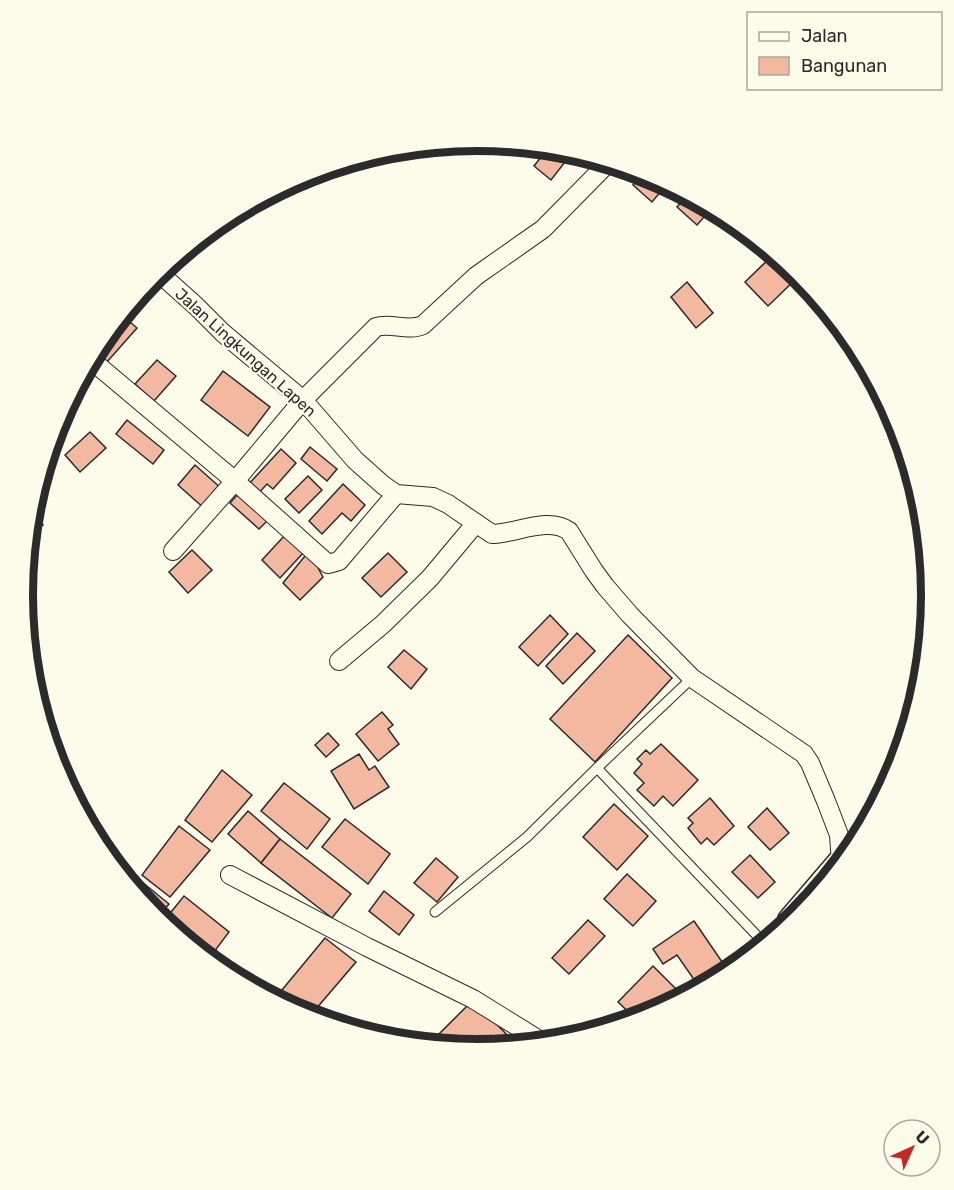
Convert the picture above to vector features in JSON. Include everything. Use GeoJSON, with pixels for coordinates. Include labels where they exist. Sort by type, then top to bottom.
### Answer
{"type":"FeatureCollection","features":[{"type":"Feature","properties":{"kind":"street"},"geometry":{"type":"LineString","coordinates":[[173,551],[303,400],[376,327],[382,325],[412,328],[423,325],[476,276],[543,229],[602,169]]}},
{"type":"Feature","properties":{"kind":"street","name":"Jalan Lingkungan Lapen"},"geometry":{"type":"LineString","coordinates":[[165,279],[223,333],[303,400],[355,460],[396,494]]}},
{"type":"Feature","properties":{"kind":"street"},"geometry":{"type":"LineString","coordinates":[[97,365],[235,481],[328,564],[339,561],[396,494],[434,497],[494,534],[537,526],[563,527],[569,531],[605,586],[692,678],[804,754],[826,801],[843,847]]}},
{"type":"Feature","properties":{"kind":"street"},"geometry":{"type":"LineString","coordinates":[[339,661],[383,624],[430,578],[476,523]]}},
{"type":"Feature","properties":{"kind":"street"},"geometry":{"type":"LineString","coordinates":[[230,875],[473,999],[532,1035]]}},
{"type":"Feature","properties":{"kind":"lane"},"geometry":{"type":"LineString","coordinates":[[435,912],[527,837],[692,678]]}},
{"type":"Feature","properties":{"kind":"lane"},"geometry":{"type":"LineString","coordinates":[[597,768],[759,938]]}},
{"type":"Feature","properties":{"kind":"building"},"geometry":{"type":"Polygon","coordinates":[[[542,156],[566,160],[551,180],[534,166],[542,156]]]}},
{"type":"Feature","properties":{"kind":"building"},"geometry":{"type":"Polygon","coordinates":[[[637,181],[661,191],[652,202],[633,185],[637,181]]]}},
{"type":"Feature","properties":{"kind":"building"},"geometry":{"type":"Polygon","coordinates":[[[682,202],[706,215],[697,225],[677,207],[682,202]]]}},
{"type":"Feature","properties":{"kind":"building"},"geometry":{"type":"Polygon","coordinates":[[[768,260],[792,282],[768,306],[745,282],[768,260]]]}},
{"type":"Feature","properties":{"kind":"building"},"geometry":{"type":"Polygon","coordinates":[[[687,282],[713,313],[696,328],[671,297],[687,282]]]}},
{"type":"Feature","properties":{"kind":"building"},"geometry":{"type":"Polygon","coordinates":[[[128,321],[137,328],[106,363],[101,359],[128,321]]]}},
{"type":"Feature","properties":{"kind":"building"},"geometry":{"type":"Polygon","coordinates":[[[157,360],[176,376],[154,401],[135,384],[157,360]]]}},
{"type":"Feature","properties":{"kind":"building"},"geometry":{"type":"Polygon","coordinates":[[[223,371],[270,407],[248,436],[201,400],[223,371]]]}},
{"type":"Feature","properties":{"kind":"building"},"geometry":{"type":"Polygon","coordinates":[[[127,420],[164,450],[153,464],[116,434],[127,420]]]}},
{"type":"Feature","properties":{"kind":"building"},"geometry":{"type":"Polygon","coordinates":[[[90,432],[106,448],[80,472],[65,455],[90,432]]]}},
{"type":"Feature","properties":{"kind":"building"},"geometry":{"type":"Polygon","coordinates":[[[310,447],[337,469],[327,481],[301,459],[310,447]]]}},
{"type":"Feature","properties":{"kind":"building"},"geometry":{"type":"Polygon","coordinates":[[[281,449],[296,463],[273,489],[267,484],[257,495],[247,486],[281,449]]]}},
{"type":"Feature","properties":{"kind":"building"},"geometry":{"type":"Polygon","coordinates":[[[195,465],[222,489],[205,509],[178,485],[195,465]]]}},
{"type":"Feature","properties":{"kind":"building"},"geometry":{"type":"Polygon","coordinates":[[[308,476],[322,490],[299,513],[285,499],[308,476]]]}},
{"type":"Feature","properties":{"kind":"building"},"geometry":{"type":"Polygon","coordinates":[[[343,484],[365,505],[351,521],[342,513],[322,534],[309,521],[343,484]]]}},
{"type":"Feature","properties":{"kind":"building"},"geometry":{"type":"Polygon","coordinates":[[[238,494],[267,521],[259,529],[230,503],[238,494]]]}},
{"type":"Feature","properties":{"kind":"building"},"geometry":{"type":"Polygon","coordinates":[[[286,534],[305,551],[280,578],[262,560],[286,534]]]}},
{"type":"Feature","properties":{"kind":"building"},"geometry":{"type":"Polygon","coordinates":[[[192,550],[212,570],[188,593],[169,572],[192,550]]]}},
{"type":"Feature","properties":{"kind":"building"},"geometry":{"type":"Polygon","coordinates":[[[309,551],[323,577],[300,600],[283,583],[309,551]]]}},
{"type":"Feature","properties":{"kind":"building"},"geometry":{"type":"Polygon","coordinates":[[[388,553],[407,572],[381,597],[362,578],[388,553]]]}},
{"type":"Feature","properties":{"kind":"building"},"geometry":{"type":"Polygon","coordinates":[[[550,615],[568,634],[538,666],[519,647],[550,615]]]}},
{"type":"Feature","properties":{"kind":"building"},"geometry":{"type":"Polygon","coordinates":[[[577,633],[595,651],[563,684],[546,666],[577,633]]]}},
{"type":"Feature","properties":{"kind":"building"},"geometry":{"type":"Polygon","coordinates":[[[628,635],[672,678],[595,762],[550,719],[628,635]]]}},
{"type":"Feature","properties":{"kind":"building"},"geometry":{"type":"Polygon","coordinates":[[[404,650],[427,669],[411,689],[388,667],[404,650]]]}},
{"type":"Feature","properties":{"kind":"building"},"geometry":{"type":"Polygon","coordinates":[[[382,712],[393,725],[388,729],[399,744],[378,761],[356,734],[382,712]]]}},
{"type":"Feature","properties":{"kind":"building"},"geometry":{"type":"Polygon","coordinates":[[[328,733],[339,745],[326,757],[315,745],[328,733]]]}},
{"type":"Feature","properties":{"kind":"building"},"geometry":{"type":"Polygon","coordinates":[[[661,744],[698,780],[673,806],[663,796],[654,806],[637,790],[644,783],[634,773],[642,764],[637,759],[646,750],[650,754],[661,744]]]}},
{"type":"Feature","properties":{"kind":"building"},"geometry":{"type":"Polygon","coordinates":[[[359,754],[369,770],[375,766],[389,787],[354,809],[331,771],[359,754]]]}},
{"type":"Feature","properties":{"kind":"building"},"geometry":{"type":"Polygon","coordinates":[[[222,770],[252,795],[212,842],[185,820],[222,770]]]}},
{"type":"Feature","properties":{"kind":"building"},"geometry":{"type":"Polygon","coordinates":[[[284,783],[330,819],[307,849],[261,811],[284,783]]]}},
{"type":"Feature","properties":{"kind":"building"},"geometry":{"type":"Polygon","coordinates":[[[710,798],[734,826],[714,845],[707,838],[701,844],[688,828],[693,823],[688,818],[710,798]]]}},
{"type":"Feature","properties":{"kind":"building"},"geometry":{"type":"Polygon","coordinates":[[[614,804],[648,836],[617,870],[583,837],[614,804]]]}},
{"type":"Feature","properties":{"kind":"building"},"geometry":{"type":"Polygon","coordinates":[[[767,808],[789,833],[770,850],[748,827],[767,808]]]}},
{"type":"Feature","properties":{"kind":"building"},"geometry":{"type":"Polygon","coordinates":[[[248,811],[280,839],[261,863],[228,834],[248,811]]]}},
{"type":"Feature","properties":{"kind":"building"},"geometry":{"type":"Polygon","coordinates":[[[345,819],[390,854],[368,884],[322,847],[345,819]]]}},
{"type":"Feature","properties":{"kind":"building"},"geometry":{"type":"Polygon","coordinates":[[[179,826],[210,850],[170,897],[142,875],[179,826]]]}},
{"type":"Feature","properties":{"kind":"building"},"geometry":{"type":"Polygon","coordinates":[[[280,839],[351,894],[332,918],[261,863],[280,839]]]}},
{"type":"Feature","properties":{"kind":"building"},"geometry":{"type":"Polygon","coordinates":[[[750,855],[775,882],[758,898],[732,872],[750,855]]]}},
{"type":"Feature","properties":{"kind":"building"},"geometry":{"type":"Polygon","coordinates":[[[436,858],[458,877],[437,902],[414,883],[436,858]]]}},
{"type":"Feature","properties":{"kind":"building"},"geometry":{"type":"Polygon","coordinates":[[[627,874],[656,901],[633,926],[604,899],[627,874]]]}},
{"type":"Feature","properties":{"kind":"building"},"geometry":{"type":"Polygon","coordinates":[[[135,878],[169,904],[164,910],[143,888],[135,878]]]}},
{"type":"Feature","properties":{"kind":"building"},"geometry":{"type":"Polygon","coordinates":[[[384,891],[414,915],[399,935],[369,911],[384,891]]]}},
{"type":"Feature","properties":{"kind":"building"},"geometry":{"type":"Polygon","coordinates":[[[184,896],[229,932],[214,952],[169,915],[184,896]]]}},
{"type":"Feature","properties":{"kind":"building"},"geometry":{"type":"Polygon","coordinates":[[[588,920],[605,936],[569,974],[552,958],[588,920]]]}},
{"type":"Feature","properties":{"kind":"building"},"geometry":{"type":"Polygon","coordinates":[[[694,921],[724,964],[695,981],[677,955],[663,964],[653,949],[694,921]]]}},
{"type":"Feature","properties":{"kind":"building"},"geometry":{"type":"Polygon","coordinates":[[[325,938],[356,962],[316,1008],[280,992],[325,938]]]}},
{"type":"Feature","properties":{"kind":"building"},"geometry":{"type":"Polygon","coordinates":[[[653,966],[676,989],[671,994],[628,1012],[618,1002],[653,966]]]}},
{"type":"Feature","properties":{"kind":"building"},"geometry":{"type":"Polygon","coordinates":[[[473,1000],[510,1038],[477,1039],[436,1037],[473,1000]]]}}]}
